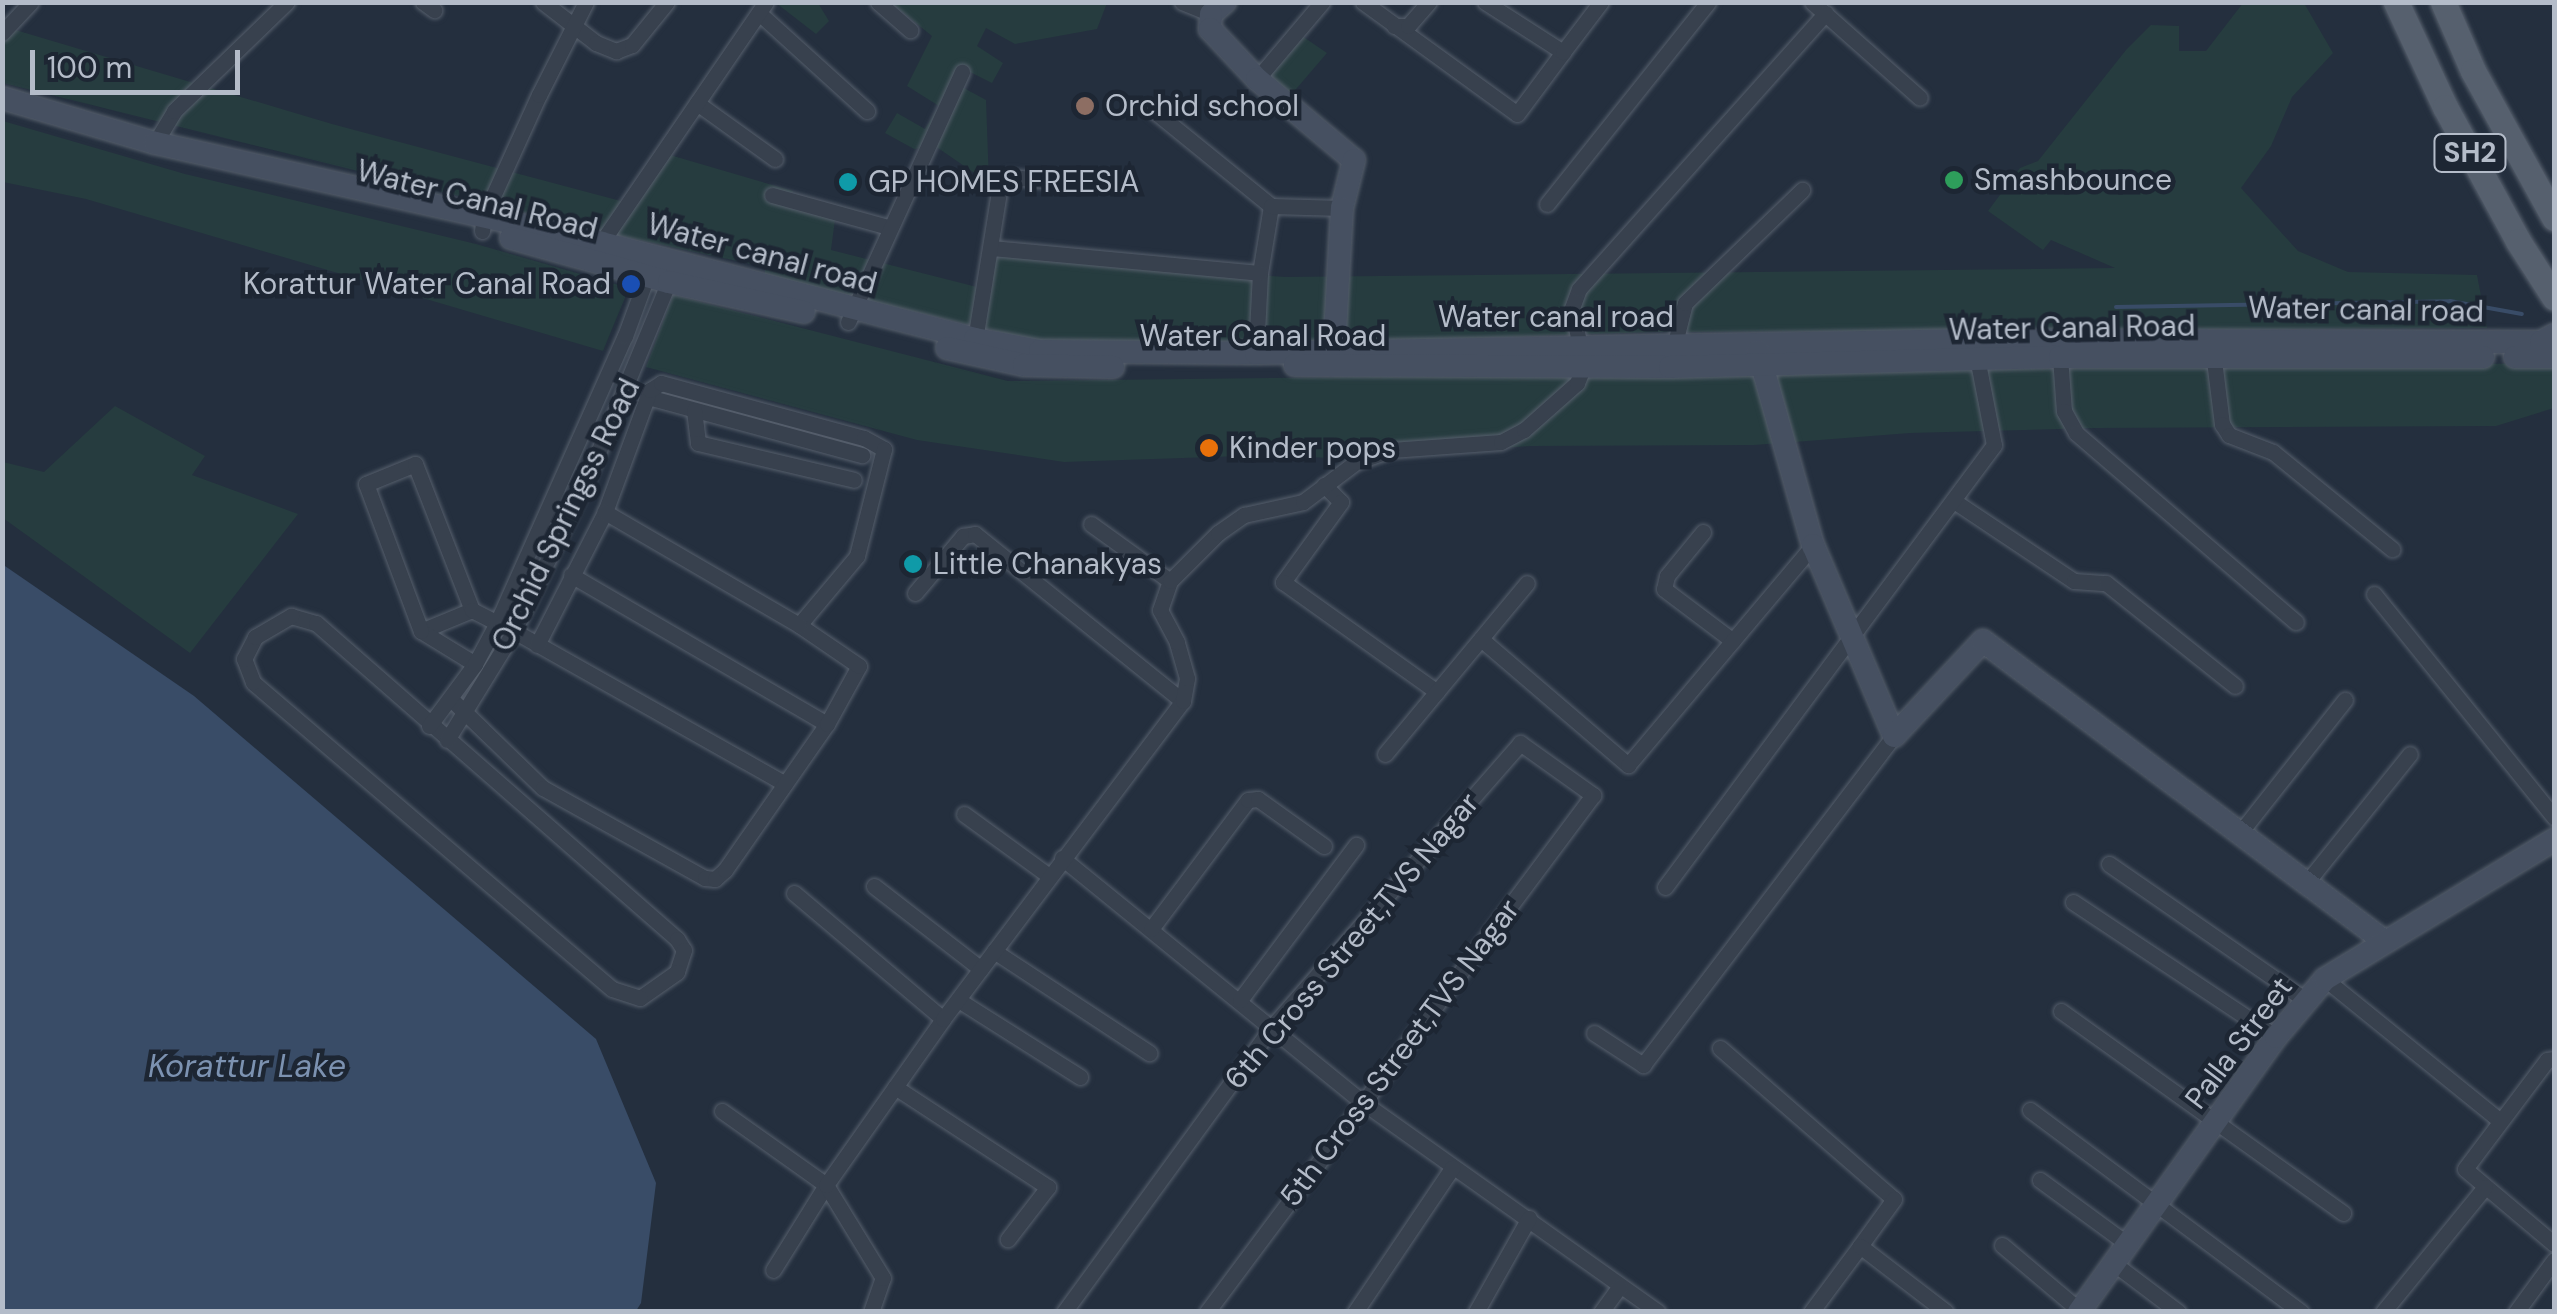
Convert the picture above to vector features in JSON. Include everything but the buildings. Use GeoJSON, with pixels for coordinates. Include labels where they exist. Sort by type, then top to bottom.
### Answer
{"type":"FeatureCollection","features":[{"type":"Feature","properties":{"kind":"main road","name":"SH2"},"geometry":{"type":"LineString","coordinates":[[2396,2],[2445,106],[2550,290]]}},
{"type":"Feature","properties":{"kind":"main road","name":"SH2"},"geometry":{"type":"LineString","coordinates":[[2444,2],[2473,71],[2554,218]]}},
{"type":"Feature","properties":{"kind":"main road"},"geometry":{"type":"LineString","coordinates":[[1218,8],[1210,29],[1257,80],[1354,160],[1342,208],[1334,349]]}},
{"type":"Feature","properties":{"kind":"main road","name":"Water canal road"},"geometry":{"type":"LineString","coordinates":[[2,98],[155,143],[483,224],[601,243],[662,269],[974,347],[1256,353],[1334,349],[1583,357],[1674,347],[1759,354]]}},
{"type":"Feature","properties":{"kind":"main road","name":"Water Canal Road"},"geometry":{"type":"LineString","coordinates":[[2,112],[135,149],[483,224],[662,269]]}},
{"type":"Feature","properties":{"kind":"main road"},"geometry":{"type":"LineString","coordinates":[[2550,290],[2554,320]]}},
{"type":"Feature","properties":{"kind":"main road","name":"Water Canal Road"},"geometry":{"type":"LineString","coordinates":[[974,347],[1024,365],[1081,367],[1976,350],[2060,357],[2213,347],[2550,345]]}},
{"type":"Feature","properties":{"kind":"main road","name":"Water canal road"},"geometry":{"type":"LineString","coordinates":[[1976,350],[2213,347]]}},
{"type":"Feature","properties":{"kind":"main road"},"geometry":{"type":"LineString","coordinates":[[1759,354],[1813,545],[1894,736],[1982,640],[2384,941]]}},
{"type":"Feature","properties":{"kind":"main road","name":"Palla Street"},"geometry":{"type":"LineString","coordinates":[[2080,1311],[2276,1037],[2325,980],[2554,840]]}},
{"type":"Feature","properties":{"kind":"street"},"geometry":{"type":"LineString","coordinates":[[2,33],[30,2]]}},
{"type":"Feature","properties":{"kind":"street"},"geometry":{"type":"LineString","coordinates":[[259,2],[273,16]]}},
{"type":"Feature","properties":{"kind":"street"},"geometry":{"type":"LineString","coordinates":[[155,143],[174,112],[288,2]]}},
{"type":"Feature","properties":{"kind":"street"},"geometry":{"type":"LineString","coordinates":[[543,2],[607,50],[626,49],[667,2]]}},
{"type":"Feature","properties":{"kind":"street"},"geometry":{"type":"LineString","coordinates":[[483,224],[572,24],[586,2]]}},
{"type":"Feature","properties":{"kind":"street"},"geometry":{"type":"LineString","coordinates":[[878,2],[910,30]]}},
{"type":"Feature","properties":{"kind":"street"},"geometry":{"type":"LineString","coordinates":[[1182,2],[1218,8]]}},
{"type":"Feature","properties":{"kind":"street"},"geometry":{"type":"LineString","coordinates":[[1257,80],[1322,2]]}},
{"type":"Feature","properties":{"kind":"street"},"geometry":{"type":"LineString","coordinates":[[1363,2],[1517,114],[1600,2]]}},
{"type":"Feature","properties":{"kind":"street"},"geometry":{"type":"LineString","coordinates":[[1394,26],[1408,26],[1429,2]]}},
{"type":"Feature","properties":{"kind":"street"},"geometry":{"type":"LineString","coordinates":[[1485,2],[1563,52]]}},
{"type":"Feature","properties":{"kind":"street"},"geometry":{"type":"LineString","coordinates":[[1547,204],[1708,2]]}},
{"type":"Feature","properties":{"kind":"street"},"geometry":{"type":"LineString","coordinates":[[601,243],[762,8],[867,111]]}},
{"type":"Feature","properties":{"kind":"street"},"geometry":{"type":"LineString","coordinates":[[773,1270],[826,1185],[943,1019],[1183,701],[1187,678],[1177,642],[1160,610],[1170,581],[1218,532],[1244,514],[1303,502],[1356,462],[1391,450],[1500,442],[1524,430],[1577,383],[1583,357],[1572,308],[1579,289],[1819,8],[1920,98]]}},
{"type":"Feature","properties":{"kind":"street"},"geometry":{"type":"LineString","coordinates":[[851,316],[888,227],[962,72]]}},
{"type":"Feature","properties":{"kind":"street"},"geometry":{"type":"LineString","coordinates":[[698,103],[776,159]]}},
{"type":"Feature","properties":{"kind":"street"},"geometry":{"type":"LineString","coordinates":[[1153,110],[1270,206],[1342,208]]}},
{"type":"Feature","properties":{"kind":"street"},"geometry":{"type":"LineString","coordinates":[[974,347],[1004,180],[1047,180]]}},
{"type":"Feature","properties":{"kind":"street"},"geometry":{"type":"LineString","coordinates":[[1674,347],[1685,303],[1802,190]]}},
{"type":"Feature","properties":{"kind":"street"},"geometry":{"type":"LineString","coordinates":[[772,195],[888,227]]}},
{"type":"Feature","properties":{"kind":"street"},"geometry":{"type":"LineString","coordinates":[[1256,353],[1260,273],[1270,206]]}},
{"type":"Feature","properties":{"kind":"street"},"geometry":{"type":"LineString","coordinates":[[991,248],[1260,273]]}},
{"type":"Feature","properties":{"kind":"street","name":"Orchid Springss Road"},"geometry":{"type":"LineString","coordinates":[[429,726],[475,664],[497,623],[662,269]]}},
{"type":"Feature","properties":{"kind":"street","name":"Orchid Springss Road"},"geometry":{"type":"LineString","coordinates":[[447,740],[514,631],[590,472],[662,269]]}},
{"type":"Feature","properties":{"kind":"street"},"geometry":{"type":"LineString","coordinates":[[2213,347],[2222,424],[2229,434],[2272,452],[2392,548]]}},
{"type":"Feature","properties":{"kind":"street"},"geometry":{"type":"LineString","coordinates":[[1664,887],[1850,632],[1994,445],[1976,350]]}},
{"type":"Feature","properties":{"kind":"street"},"geometry":{"type":"LineString","coordinates":[[2060,357],[2064,411],[2076,433],[2296,622]]}},
{"type":"Feature","properties":{"kind":"street"},"geometry":{"type":"LineString","coordinates":[[537,645],[605,512],[648,397],[660,382],[876,442],[884,449],[857,556],[799,625]]}},
{"type":"Feature","properties":{"kind":"street"},"geometry":{"type":"LineString","coordinates":[[648,397],[862,455]]}},
{"type":"Feature","properties":{"kind":"street"},"geometry":{"type":"LineString","coordinates":[[694,410],[698,443],[854,480]]}},
{"type":"Feature","properties":{"kind":"street"},"geometry":{"type":"LineString","coordinates":[[569,463],[616,482]]}},
{"type":"Feature","properties":{"kind":"street"},"geometry":{"type":"LineString","coordinates":[[475,664],[421,631],[366,484],[415,464],[472,610],[497,623]]}},
{"type":"Feature","properties":{"kind":"street"},"geometry":{"type":"LineString","coordinates":[[1324,485],[1342,502],[1282,582],[1437,692]]}},
{"type":"Feature","properties":{"kind":"street"},"geometry":{"type":"LineString","coordinates":[[1954,500],[2074,581],[2106,583],[2235,686]]}},
{"type":"Feature","properties":{"kind":"street"},"geometry":{"type":"LineString","coordinates":[[451,699],[542,788],[705,878],[715,879],[725,870],[827,724],[859,666],[799,625],[605,512]]}},
{"type":"Feature","properties":{"kind":"street"},"geometry":{"type":"LineString","coordinates":[[1091,524],[1170,581]]}},
{"type":"Feature","properties":{"kind":"street"},"geometry":{"type":"LineString","coordinates":[[1702,532],[1667,576],[1664,589],[1732,641]]}},
{"type":"Feature","properties":{"kind":"street"},"geometry":{"type":"LineString","coordinates":[[914,592],[963,536],[975,534],[1183,701]]}},
{"type":"Feature","properties":{"kind":"street"},"geometry":{"type":"LineString","coordinates":[[1481,639],[1628,765],[1813,545]]}},
{"type":"Feature","properties":{"kind":"street"},"geometry":{"type":"LineString","coordinates":[[572,575],[827,724]]}},
{"type":"Feature","properties":{"kind":"street"},"geometry":{"type":"LineString","coordinates":[[1385,754],[1527,583]]}},
{"type":"Feature","properties":{"kind":"street"},"geometry":{"type":"LineString","coordinates":[[2374,594],[2554,817]]}},
{"type":"Feature","properties":{"kind":"street"},"geometry":{"type":"LineString","coordinates":[[421,631],[472,610]]}},
{"type":"Feature","properties":{"kind":"street"},"geometry":{"type":"LineString","coordinates":[[291,616],[316,623],[429,726],[677,938],[684,950],[678,972],[640,998],[612,988],[253,682],[244,659],[254,637],[272,624],[291,616]]}},
{"type":"Feature","properties":{"kind":"street"},"geometry":{"type":"LineString","coordinates":[[514,631],[785,784]]}},
{"type":"Feature","properties":{"kind":"street"},"geometry":{"type":"LineString","coordinates":[[2239,834],[2346,700]]}},
{"type":"Feature","properties":{"kind":"street"},"geometry":{"type":"LineString","coordinates":[[1594,1033],[1643,1066],[1894,736]]}},
{"type":"Feature","properties":{"kind":"street","name":"6th Cross Street,TVS Nagar"},"geometry":{"type":"LineString","coordinates":[[1064,1312],[1270,1029],[1520,743],[1594,795]]}},
{"type":"Feature","properties":{"kind":"street"},"geometry":{"type":"LineString","coordinates":[[2307,882],[2410,754]]}},
{"type":"Feature","properties":{"kind":"street","name":"5th Cross Street,TVS Nagar"},"geometry":{"type":"LineString","coordinates":[[1207,1312],[1361,1101],[1594,795]]}},
{"type":"Feature","properties":{"kind":"street"},"geometry":{"type":"LineString","coordinates":[[1151,929],[1248,800],[1258,800],[1324,846]]}},
{"type":"Feature","properties":{"kind":"street"},"geometry":{"type":"LineString","coordinates":[[964,814],[1049,876]]}},
{"type":"Feature","properties":{"kind":"street"},"geometry":{"type":"LineString","coordinates":[[1240,1000],[1356,845]]}},
{"type":"Feature","properties":{"kind":"street"},"geometry":{"type":"LineString","coordinates":[[1062,858],[1361,1101],[1658,1312]]}},
{"type":"Feature","properties":{"kind":"street"},"geometry":{"type":"LineString","coordinates":[[2109,864],[2308,1002]]}},
{"type":"Feature","properties":{"kind":"street"},"geometry":{"type":"LineString","coordinates":[[874,886],[981,969]]}},
{"type":"Feature","properties":{"kind":"street"},"geometry":{"type":"LineString","coordinates":[[794,893],[943,1019]]}},
{"type":"Feature","properties":{"kind":"street"},"geometry":{"type":"LineString","coordinates":[[2073,902],[2276,1037]]}},
{"type":"Feature","properties":{"kind":"street"},"geometry":{"type":"LineString","coordinates":[[994,950],[1149,1054]]}},
{"type":"Feature","properties":{"kind":"street"},"geometry":{"type":"LineString","coordinates":[[2325,980],[2499,1120]]}},
{"type":"Feature","properties":{"kind":"street"},"geometry":{"type":"LineString","coordinates":[[960,1000],[1080,1076]]}},
{"type":"Feature","properties":{"kind":"street"},"geometry":{"type":"LineString","coordinates":[[2061,1011],[2343,1213]]}},
{"type":"Feature","properties":{"kind":"street"},"geometry":{"type":"LineString","coordinates":[[1720,1048],[1894,1199],[1811,1312]]}},
{"type":"Feature","properties":{"kind":"street"},"geometry":{"type":"LineString","coordinates":[[2554,1060],[2547,1060],[2465,1169],[2554,1244]]}},
{"type":"Feature","properties":{"kind":"street"},"geometry":{"type":"LineString","coordinates":[[895,1087],[1048,1187],[1008,1239]]}},
{"type":"Feature","properties":{"kind":"street"},"geometry":{"type":"LineString","coordinates":[[2030,1110],[2301,1312]]}},
{"type":"Feature","properties":{"kind":"street"},"geometry":{"type":"LineString","coordinates":[[722,1111],[826,1185],[883,1278],[871,1312]]}},
{"type":"Feature","properties":{"kind":"street"},"geometry":{"type":"LineString","coordinates":[[1355,1312],[1452,1168]]}},
{"type":"Feature","properties":{"kind":"street"},"geometry":{"type":"LineString","coordinates":[[2040,1180],[2126,1243]]}},
{"type":"Feature","properties":{"kind":"street"},"geometry":{"type":"LineString","coordinates":[[2383,1312],[2485,1187]]}},
{"type":"Feature","properties":{"kind":"street"},"geometry":{"type":"LineString","coordinates":[[1476,1312],[1530,1218]]}},
{"type":"Feature","properties":{"kind":"street"},"geometry":{"type":"LineString","coordinates":[[2002,1244],[2080,1311]]}},
{"type":"Feature","properties":{"kind":"street"},"geometry":{"type":"LineString","coordinates":[[1860,1246],[1946,1312]]}},
{"type":"Feature","properties":{"kind":"street"},"geometry":{"type":"LineString","coordinates":[[2516,1312],[2554,1260]]}},
{"type":"Feature","properties":{"kind":"street"},"geometry":{"type":"LineString","coordinates":[[2112,1262],[2178,1312]]}},
{"type":"Feature","properties":{"kind":"street"},"geometry":{"type":"LineString","coordinates":[[1601,1312],[1620,1286]]}},
{"type":"Feature","properties":{"kind":"green space"},"geometry":{"type":"Polygon","coordinates":[[[776,3],[818,3],[829,21],[816,34],[776,3]]]}},
{"type":"Feature","properties":{"kind":"green space"},"geometry":{"type":"Polygon","coordinates":[[[891,3],[1107,3],[1097,29],[1015,44],[986,28],[977,46],[1003,63],[992,83],[970,72],[962,87],[986,100],[989,183],[935,146],[914,149],[885,133],[897,113],[925,129],[939,106],[907,86],[932,36],[891,3]]]}},
{"type":"Feature","properties":{"kind":"green space"},"geometry":{"type":"Polygon","coordinates":[[[2243,3],[2304,3],[2333,53],[2292,97],[2271,146],[2241,188],[2298,251],[2348,272],[2477,275],[2487,328],[1656,332],[1348,342],[1038,341],[765,276],[765,267],[616,235],[3,83],[2,26],[332,124],[632,204],[670,155],[793,191],[788,206],[835,220],[831,250],[977,287],[996,256],[1285,277],[2115,268],[2051,240],[2043,250],[1988,211],[2020,168],[2038,161],[2126,50],[2151,25],[2179,26],[2179,51],[2206,51],[2243,3]]]}},
{"type":"Feature","properties":{"kind":"green space"},"geometry":{"type":"Polygon","coordinates":[[[1302,36],[1327,53],[1291,95],[1269,76],[1302,36]]]}},
{"type":"Feature","properties":{"kind":"green space"},"geometry":{"type":"Polygon","coordinates":[[[3,121],[185,174],[476,244],[629,288],[603,351],[86,199],[3,182],[3,121]]]}},
{"type":"Feature","properties":{"kind":"green space"},"geometry":{"type":"Polygon","coordinates":[[[673,295],[1008,381],[2554,363],[2554,408],[2496,426],[2097,428],[1910,433],[1754,445],[1531,446],[1347,459],[1274,455],[1064,462],[917,440],[646,367],[673,295]]]}},
{"type":"Feature","properties":{"kind":"green space"},"geometry":{"type":"Polygon","coordinates":[[[115,406],[205,456],[192,475],[298,514],[190,653],[3,518],[3,462],[44,472],[115,406]]]}},
{"type":"Feature","properties":{"kind":"water","name":"Korattur Lake"},"geometry":{"type":"Polygon","coordinates":[[[2,564],[194,696],[596,1039],[656,1183],[641,1303],[636,1311],[3,1311],[2,564]]]}},
{"type":"Feature","properties":{"kind":"waterway"},"geometry":{"type":"LineString","coordinates":[[2116,307],[2450,301],[2522,314]]}},
{"type":"Feature","properties":{"kind":"place","name":"Orchid school"},"geometry":{"type":"Point","coordinates":[1085,106]}},
{"type":"Feature","properties":{"kind":"place","name":"Smashbounce"},"geometry":{"type":"Point","coordinates":[1954,180]}},
{"type":"Feature","properties":{"kind":"place","name":"GP HOMES FREESIA"},"geometry":{"type":"Point","coordinates":[848,182]}},
{"type":"Feature","properties":{"kind":"place","name":"Korattur Water Canal Road"},"geometry":{"type":"Point","coordinates":[631,284]}},
{"type":"Feature","properties":{"kind":"place","name":"Kinder pops"},"geometry":{"type":"Point","coordinates":[1209,448]}},
{"type":"Feature","properties":{"kind":"place","name":"Little Chanakyas"},"geometry":{"type":"Point","coordinates":[913,564]}}]}
